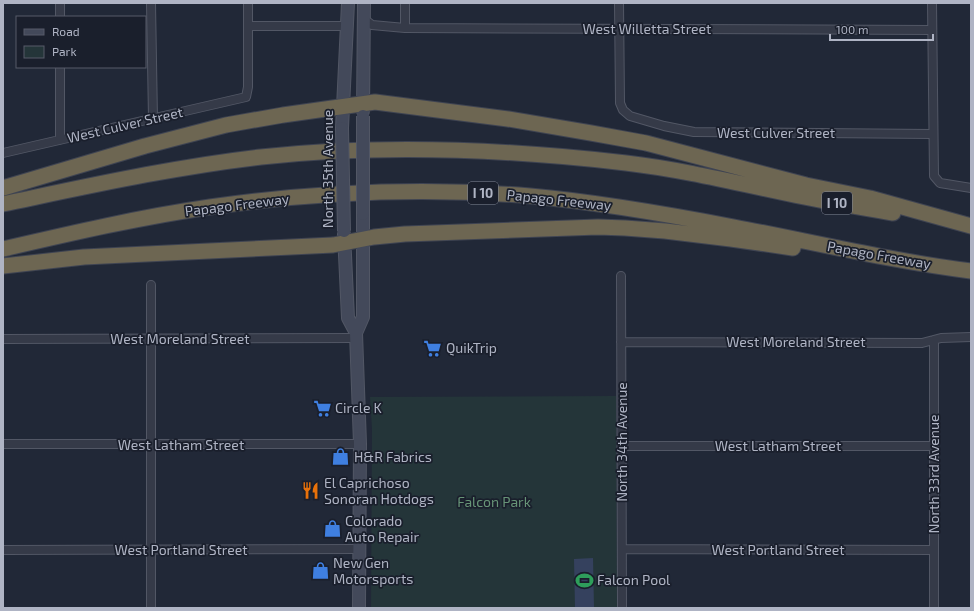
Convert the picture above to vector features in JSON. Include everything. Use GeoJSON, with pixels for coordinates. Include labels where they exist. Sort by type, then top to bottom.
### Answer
{"type":"FeatureCollection","features":[{"type":"Feature","properties":{"kind":"highway"},"geometry":{"type":"LineString","coordinates":[[3,188],[145,146],[226,125],[342,111],[363,110],[375,102],[508,119],[640,142],[806,185],[870,198],[971,226]]}},
{"type":"Feature","properties":{"kind":"highway","name":"I 10"},"geometry":{"type":"LineString","coordinates":[[3,204],[108,181],[197,165],[261,157],[366,150],[438,150],[525,153],[630,163],[705,176],[817,200],[971,226]]}},
{"type":"Feature","properties":{"kind":"highway","name":"Papago Freeway"},"geometry":{"type":"LineString","coordinates":[[3,249],[174,213],[224,206],[311,196],[381,192],[436,192],[529,196],[630,208],[967,271]]}},
{"type":"Feature","properties":{"kind":"highway"},"geometry":{"type":"LineString","coordinates":[[3,266],[84,257],[333,245],[344,237],[363,234],[405,234],[598,227],[665,231],[731,239],[866,261],[967,271]]}},
{"type":"Feature","properties":{"kind":"main road","name":"North 35th Avenue"},"geometry":{"type":"LineString","coordinates":[[348,3],[342,111],[344,237],[348,318],[356,336],[360,444],[359,608]]}},
{"type":"Feature","properties":{"kind":"main road","name":"North 35th Avenue"},"geometry":{"type":"LineString","coordinates":[[356,336],[363,317],[364,3]]}},
{"type":"Feature","properties":{"kind":"street"},"geometry":{"type":"LineString","coordinates":[[60,3],[60,16]]}},
{"type":"Feature","properties":{"kind":"street"},"geometry":{"type":"LineString","coordinates":[[151,3],[153,119]]}},
{"type":"Feature","properties":{"kind":"street"},"geometry":{"type":"LineString","coordinates":[[248,3],[248,26],[347,26]]}},
{"type":"Feature","properties":{"kind":"street"},"geometry":{"type":"LineString","coordinates":[[405,3],[405,28]]}},
{"type":"Feature","properties":{"kind":"street"},"geometry":{"type":"LineString","coordinates":[[619,3],[619,29]]}},
{"type":"Feature","properties":{"kind":"street"},"geometry":{"type":"LineString","coordinates":[[932,3],[932,134],[934,176],[940,182],[971,188]]}},
{"type":"Feature","properties":{"kind":"street","name":"West Willetta Street"},"geometry":{"type":"LineString","coordinates":[[364,18],[372,25],[405,28],[932,30]]}},
{"type":"Feature","properties":{"kind":"street","name":"West Culver Street"},"geometry":{"type":"LineString","coordinates":[[3,153],[246,97],[248,87],[248,26]]}},
{"type":"Feature","properties":{"kind":"street","name":"West Culver Street"},"geometry":{"type":"LineString","coordinates":[[619,29],[620,103],[623,110],[630,116],[664,126],[694,132],[932,134]]}},
{"type":"Feature","properties":{"kind":"street"},"geometry":{"type":"LineString","coordinates":[[60,68],[60,140]]}},
{"type":"Feature","properties":{"kind":"street","name":"North 34th Avenue"},"geometry":{"type":"LineString","coordinates":[[621,276],[622,608]]}},
{"type":"Feature","properties":{"kind":"street"},"geometry":{"type":"LineString","coordinates":[[151,285],[151,608]]}},
{"type":"Feature","properties":{"kind":"street","name":"West Moreland Street"},"geometry":{"type":"LineString","coordinates":[[3,339],[151,339],[356,336]]}},
{"type":"Feature","properties":{"kind":"street","name":"West Moreland Street"},"geometry":{"type":"LineString","coordinates":[[621,342],[922,343],[949,337],[971,337]]}},
{"type":"Feature","properties":{"kind":"street","name":"North 33rd Avenue"},"geometry":{"type":"LineString","coordinates":[[934,340],[934,608]]}},
{"type":"Feature","properties":{"kind":"street","name":"West Latham Street"},"geometry":{"type":"LineString","coordinates":[[3,444],[360,444]]}},
{"type":"Feature","properties":{"kind":"street","name":"West Latham Street"},"geometry":{"type":"LineString","coordinates":[[622,446],[934,446]]}},
{"type":"Feature","properties":{"kind":"street","name":"West Portland Street"},"geometry":{"type":"LineString","coordinates":[[3,550],[359,549]]}},
{"type":"Feature","properties":{"kind":"street","name":"West Portland Street"},"geometry":{"type":"LineString","coordinates":[[622,549],[934,550]]}},
{"type":"Feature","properties":{"kind":"green space","name":"Falcon Park"},"geometry":{"type":"Polygon","coordinates":[[[616,396],[617,608],[371,608],[372,429],[370,397],[616,396]]]}},
{"type":"Feature","properties":{"kind":"water"},"geometry":{"type":"Polygon","coordinates":[[[593,558],[594,608],[575,608],[574,559],[593,558]]]}},
{"type":"Feature","properties":{"kind":"place","name":"QuikTrip"},"geometry":{"type":"Point","coordinates":[433,348]}},
{"type":"Feature","properties":{"kind":"place","name":"Circle K"},"geometry":{"type":"Point","coordinates":[322,408]}},
{"type":"Feature","properties":{"kind":"place","name":"H&R Fabrics"},"geometry":{"type":"Point","coordinates":[341,457]}},
{"type":"Feature","properties":{"kind":"place","name":"El Caprichoso Sonoran Hotdogs"},"geometry":{"type":"Point","coordinates":[311,491]}},
{"type":"Feature","properties":{"kind":"place","name":"Colorado Auto Repair"},"geometry":{"type":"Point","coordinates":[332,529]}},
{"type":"Feature","properties":{"kind":"place","name":"New Gen Motorsports"},"geometry":{"type":"Point","coordinates":[320,571]}},
{"type":"Feature","properties":{"kind":"place","name":"Falcon Pool"},"geometry":{"type":"Point","coordinates":[584,580]}}]}
